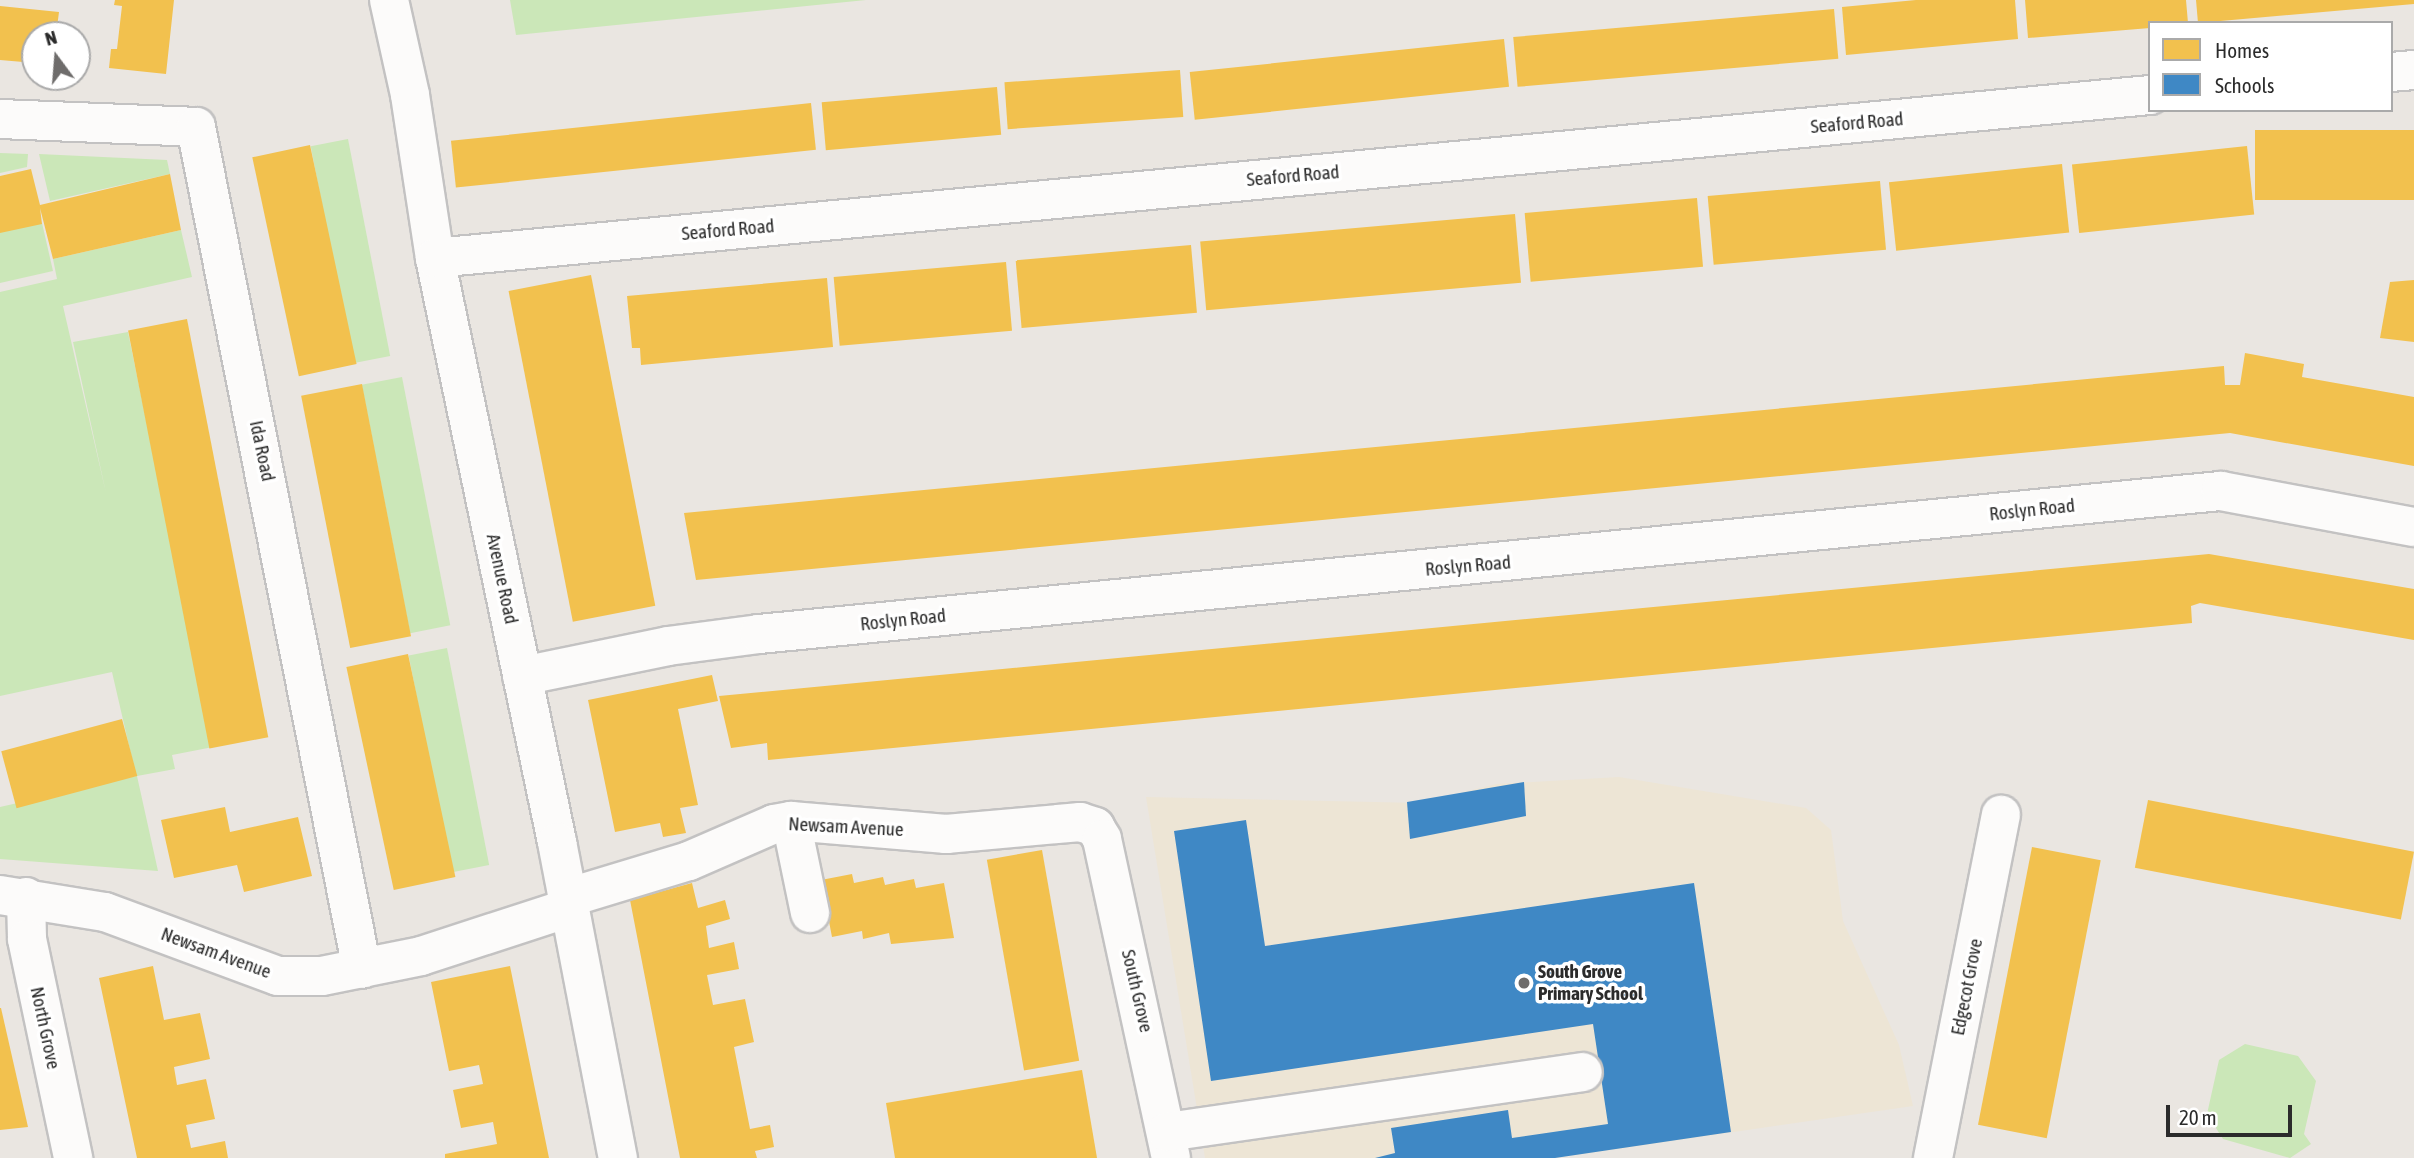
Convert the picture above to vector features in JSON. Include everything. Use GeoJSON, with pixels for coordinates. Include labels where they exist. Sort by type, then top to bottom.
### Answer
{"type":"FeatureCollection","features":[{"type":"Feature","properties":{"kind":"street","name":"Avenue Road"},"geometry":{"type":"LineString","coordinates":[[389,0],[410,95],[435,258],[618,1158]]}},
{"type":"Feature","properties":{"kind":"street"},"geometry":{"type":"LineString","coordinates":[[2393,72],[2414,69]]}},
{"type":"Feature","properties":{"kind":"street","name":"Seaford Road"},"geometry":{"type":"LineString","coordinates":[[435,258],[2148,95]]}},
{"type":"Feature","properties":{"kind":"street","name":"Ida Road"},"geometry":{"type":"LineString","coordinates":[[0,119],[196,127],[346,872],[347,904],[362,969]]}},
{"type":"Feature","properties":{"kind":"street","name":"Roslyn Road"},"geometry":{"type":"LineString","coordinates":[[522,676],[668,646],[759,634],[2221,491],[2414,527]]}},
{"type":"Feature","properties":{"kind":"street","name":"Edgecot Grove"},"geometry":{"type":"LineString","coordinates":[[1933,1158],[2001,815]]}},
{"type":"Feature","properties":{"kind":"street"},"geometry":{"type":"LineString","coordinates":[[791,821],[810,913]]}},
{"type":"Feature","properties":{"kind":"street","name":"Newsam Avenue"},"geometry":{"type":"LineString","coordinates":[[13,896],[105,912],[278,976],[362,969],[421,956],[690,861],[774,824],[791,821],[946,834],[1080,822],[1096,827]]}},
{"type":"Feature","properties":{"kind":"street","name":"South Grove"},"geometry":{"type":"LineString","coordinates":[[1096,827],[1105,852],[1169,1145]]}},
{"type":"Feature","properties":{"kind":"street","name":"North Grove"},"geometry":{"type":"LineString","coordinates":[[13,896],[27,939],[73,1158]]}},
{"type":"Feature","properties":{"kind":"street"},"geometry":{"type":"LineString","coordinates":[[1169,1145],[1583,1072]]}},
{"type":"Feature","properties":{"kind":"shaded area","name":"South Grove Primary School"},"geometry":{"type":"Polygon","coordinates":[[[1619,777],[1806,808],[1831,830],[1843,921],[1899,1045],[1913,1106],[1555,1158],[1205,1158],[1146,797],[1421,803],[1496,784],[1619,777]]]}},
{"type":"Feature","properties":{"kind":"green space"},"geometry":{"type":"Polygon","coordinates":[[[510,0],[866,0],[516,35],[510,0]]]}},
{"type":"Feature","properties":{"kind":"green space"},"geometry":{"type":"Polygon","coordinates":[[[348,139],[390,356],[353,363],[311,146],[348,139]]]}},
{"type":"Feature","properties":{"kind":"green space"},"geometry":{"type":"Polygon","coordinates":[[[0,153],[28,154],[27,167],[0,173],[0,153]]]}},
{"type":"Feature","properties":{"kind":"green space"},"geometry":{"type":"Polygon","coordinates":[[[39,154],[167,160],[170,174],[50,201],[39,154]]]}},
{"type":"Feature","properties":{"kind":"green space"},"geometry":{"type":"Polygon","coordinates":[[[42,223],[53,271],[0,283],[0,232],[42,223]]]}},
{"type":"Feature","properties":{"kind":"green space"},"geometry":{"type":"Polygon","coordinates":[[[181,230],[192,277],[63,306],[106,493],[73,342],[128,332],[213,747],[172,755],[175,769],[137,776],[158,871],[0,859],[0,807],[136,776],[112,672],[0,696],[0,292],[57,279],[53,259],[181,230]]]}},
{"type":"Feature","properties":{"kind":"green space"},"geometry":{"type":"Polygon","coordinates":[[[402,377],[450,625],[410,633],[362,385],[402,377]]]}},
{"type":"Feature","properties":{"kind":"green space"},"geometry":{"type":"Polygon","coordinates":[[[447,648],[489,865],[451,872],[409,655],[447,648]]]}},
{"type":"Feature","properties":{"kind":"green space"},"geometry":{"type":"Polygon","coordinates":[[[2245,1044],[2298,1056],[2316,1081],[2304,1134],[2311,1144],[2290,1158],[2223,1139],[2207,1114],[2219,1060],[2245,1044]]]}},
{"type":"Feature","properties":{"kind":"building: Homes"},"geometry":{"type":"Polygon","coordinates":[[[115,0],[174,0],[166,74],[109,68],[111,49],[117,49],[122,6],[114,5],[115,0]]]}},
{"type":"Feature","properties":{"kind":"building: Homes"},"geometry":{"type":"Polygon","coordinates":[[[1916,0],[2015,0],[2018,39],[1846,55],[1842,7],[1916,0]]]}},
{"type":"Feature","properties":{"kind":"building: Homes"},"geometry":{"type":"Polygon","coordinates":[[[2025,0],[2186,0],[2188,21],[2148,21],[2148,28],[2028,38],[2025,0]]]}},
{"type":"Feature","properties":{"kind":"building: Homes"},"geometry":{"type":"Polygon","coordinates":[[[2196,0],[2414,0],[2414,4],[2198,21],[2196,0]]]}},
{"type":"Feature","properties":{"kind":"building: Homes"},"geometry":{"type":"Polygon","coordinates":[[[0,6],[59,12],[58,21],[21,21],[21,62],[0,60],[0,6]]]}},
{"type":"Feature","properties":{"kind":"building: Homes"},"geometry":{"type":"Polygon","coordinates":[[[1834,9],[1838,59],[1518,87],[1513,37],[1834,9]]]}},
{"type":"Feature","properties":{"kind":"building: Homes"},"geometry":{"type":"Polygon","coordinates":[[[1504,39],[1509,87],[1195,120],[1190,72],[1504,39]]]}},
{"type":"Feature","properties":{"kind":"building: Homes"},"geometry":{"type":"Polygon","coordinates":[[[1180,70],[1183,117],[1008,129],[1004,82],[1180,70]]]}},
{"type":"Feature","properties":{"kind":"building: Homes"},"geometry":{"type":"Polygon","coordinates":[[[997,87],[1001,135],[826,150],[822,102],[997,87]]]}},
{"type":"Feature","properties":{"kind":"building: Homes"},"geometry":{"type":"Polygon","coordinates":[[[811,103],[816,150],[456,188],[451,141],[811,103]]]}},
{"type":"Feature","properties":{"kind":"building: Homes"},"geometry":{"type":"Polygon","coordinates":[[[2255,130],[2414,130],[2414,200],[2255,200],[2255,130]]]}},
{"type":"Feature","properties":{"kind":"building: Homes"},"geometry":{"type":"Polygon","coordinates":[[[310,145],[357,364],[299,376],[252,157],[310,145]]]}},
{"type":"Feature","properties":{"kind":"building: Homes"},"geometry":{"type":"Polygon","coordinates":[[[2247,146],[2254,215],[2079,233],[2072,164],[2247,146]]]}},
{"type":"Feature","properties":{"kind":"building: Homes"},"geometry":{"type":"Polygon","coordinates":[[[2062,164],[2069,233],[1896,251],[1889,182],[2062,164]]]}},
{"type":"Feature","properties":{"kind":"building: Homes"},"geometry":{"type":"Polygon","coordinates":[[[31,169],[40,205],[170,174],[181,230],[53,259],[40,208],[42,224],[0,233],[0,176],[31,169]]]}},
{"type":"Feature","properties":{"kind":"building: Homes"},"geometry":{"type":"Polygon","coordinates":[[[1880,181],[1886,250],[1714,265],[1708,196],[1880,181]]]}},
{"type":"Feature","properties":{"kind":"building: Homes"},"geometry":{"type":"Polygon","coordinates":[[[1697,198],[1703,267],[1531,282],[1525,213],[1697,198]]]}},
{"type":"Feature","properties":{"kind":"building: Homes"},"geometry":{"type":"Polygon","coordinates":[[[1515,214],[1521,283],[1206,310],[1200,242],[1515,214]]]}},
{"type":"Feature","properties":{"kind":"building: Homes"},"geometry":{"type":"Polygon","coordinates":[[[1191,245],[1197,313],[1022,328],[1016,260],[1191,245]]]}},
{"type":"Feature","properties":{"kind":"building: Homes"},"geometry":{"type":"Polygon","coordinates":[[[1006,262],[1012,331],[840,346],[834,277],[1006,262]]]}},
{"type":"Feature","properties":{"kind":"building: Homes"},"geometry":{"type":"Polygon","coordinates":[[[591,275],[655,606],[573,622],[509,291],[591,275]]]}},
{"type":"Feature","properties":{"kind":"building: Homes"},"geometry":{"type":"Polygon","coordinates":[[[827,278],[833,347],[641,365],[640,348],[632,348],[627,296],[827,278]]]}},
{"type":"Feature","properties":{"kind":"building: Homes"},"geometry":{"type":"Polygon","coordinates":[[[2414,280],[2414,342],[2380,338],[2390,282],[2414,280]]]}},
{"type":"Feature","properties":{"kind":"building: Homes"},"geometry":{"type":"Polygon","coordinates":[[[187,319],[268,737],[209,749],[128,330],[187,319]]]}},
{"type":"Feature","properties":{"kind":"building: Homes"},"geometry":{"type":"Polygon","coordinates":[[[2245,353],[2304,364],[2302,377],[2414,397],[2414,466],[2230,433],[696,580],[684,513],[2224,366],[2225,385],[2240,385],[2245,353]]]}},
{"type":"Feature","properties":{"kind":"building: Homes"},"geometry":{"type":"Polygon","coordinates":[[[362,384],[411,636],[350,648],[301,396],[362,384]]]}},
{"type":"Feature","properties":{"kind":"building: Homes"},"geometry":{"type":"Polygon","coordinates":[[[2209,554],[2414,589],[2414,640],[2200,603],[2191,606],[2192,623],[768,760],[767,743],[731,748],[719,696],[2209,554]]]}},
{"type":"Feature","properties":{"kind":"building: Homes"},"geometry":{"type":"Polygon","coordinates":[[[408,654],[455,877],[394,890],[346,667],[408,654]]]}},
{"type":"Feature","properties":{"kind":"building: Homes"},"geometry":{"type":"Polygon","coordinates":[[[712,675],[718,701],[678,709],[698,805],[680,808],[686,833],[663,837],[660,823],[615,832],[588,700],[712,675]]]}},
{"type":"Feature","properties":{"kind":"building: Homes"},"geometry":{"type":"Polygon","coordinates":[[[122,719],[137,776],[17,808],[1,751],[122,719]]]}},
{"type":"Feature","properties":{"kind":"building: Homes"},"geometry":{"type":"Polygon","coordinates":[[[2148,800],[2414,852],[2401,919],[2135,868],[2148,800]]]}},
{"type":"Feature","properties":{"kind":"building: Homes"},"geometry":{"type":"Polygon","coordinates":[[[225,807],[230,832],[298,817],[312,876],[244,892],[237,865],[174,878],[161,820],[225,807]]]}},
{"type":"Feature","properties":{"kind":"building: Homes"},"geometry":{"type":"Polygon","coordinates":[[[2032,847],[2101,860],[2047,1138],[1978,1125],[2032,847]]]}},
{"type":"Feature","properties":{"kind":"building: Homes"},"geometry":{"type":"Polygon","coordinates":[[[1042,850],[1079,1061],[1024,1070],[987,860],[1042,850]]]}},
{"type":"Feature","properties":{"kind":"building: Homes"},"geometry":{"type":"Polygon","coordinates":[[[852,874],[854,883],[883,877],[885,885],[914,879],[916,888],[944,883],[954,938],[891,944],[889,933],[863,939],[862,931],[832,937],[821,880],[852,874]]]}},
{"type":"Feature","properties":{"kind":"building: Homes"},"geometry":{"type":"Polygon","coordinates":[[[692,883],[698,908],[725,900],[730,919],[706,926],[709,948],[734,942],[739,969],[707,975],[713,1005],[745,999],[754,1042],[734,1047],[750,1129],[770,1125],[774,1147],[755,1151],[757,1158],[680,1158],[630,900],[692,883]]]}},
{"type":"Feature","properties":{"kind":"building: Homes"},"geometry":{"type":"Polygon","coordinates":[[[153,966],[164,1020],[200,1013],[210,1059],[174,1067],[177,1085],[206,1079],[215,1119],[186,1125],[191,1148],[225,1141],[228,1158],[137,1158],[99,978],[153,966]]]}},
{"type":"Feature","properties":{"kind":"building: Homes"},"geometry":{"type":"Polygon","coordinates":[[[510,966],[549,1158],[445,1158],[445,1154],[497,1144],[493,1122],[461,1128],[453,1090],[483,1084],[479,1065],[449,1071],[431,982],[510,966]]]}},
{"type":"Feature","properties":{"kind":"building: Homes"},"geometry":{"type":"Polygon","coordinates":[[[1,1008],[28,1127],[0,1130],[1,1008]]]}},
{"type":"Feature","properties":{"kind":"building: Homes"},"geometry":{"type":"Polygon","coordinates":[[[1082,1070],[1097,1158],[895,1158],[886,1103],[1082,1070]]]}},
{"type":"Feature","properties":{"kind":"building: Schools"},"geometry":{"type":"Polygon","coordinates":[[[1524,782],[1526,816],[1410,839],[1407,802],[1524,782]]]}},
{"type":"Feature","properties":{"kind":"building: Schools"},"geometry":{"type":"Polygon","coordinates":[[[1246,820],[1265,946],[1694,883],[1731,1132],[1555,1158],[1375,1158],[1395,1153],[1391,1128],[1508,1110],[1512,1138],[1608,1124],[1593,1024],[1211,1081],[1174,831],[1246,820]]]}},
{"type":"Feature","properties":{"kind":"place","name":"South Grove Primary School"},"geometry":{"type":"Point","coordinates":[1524,983]}}]}
